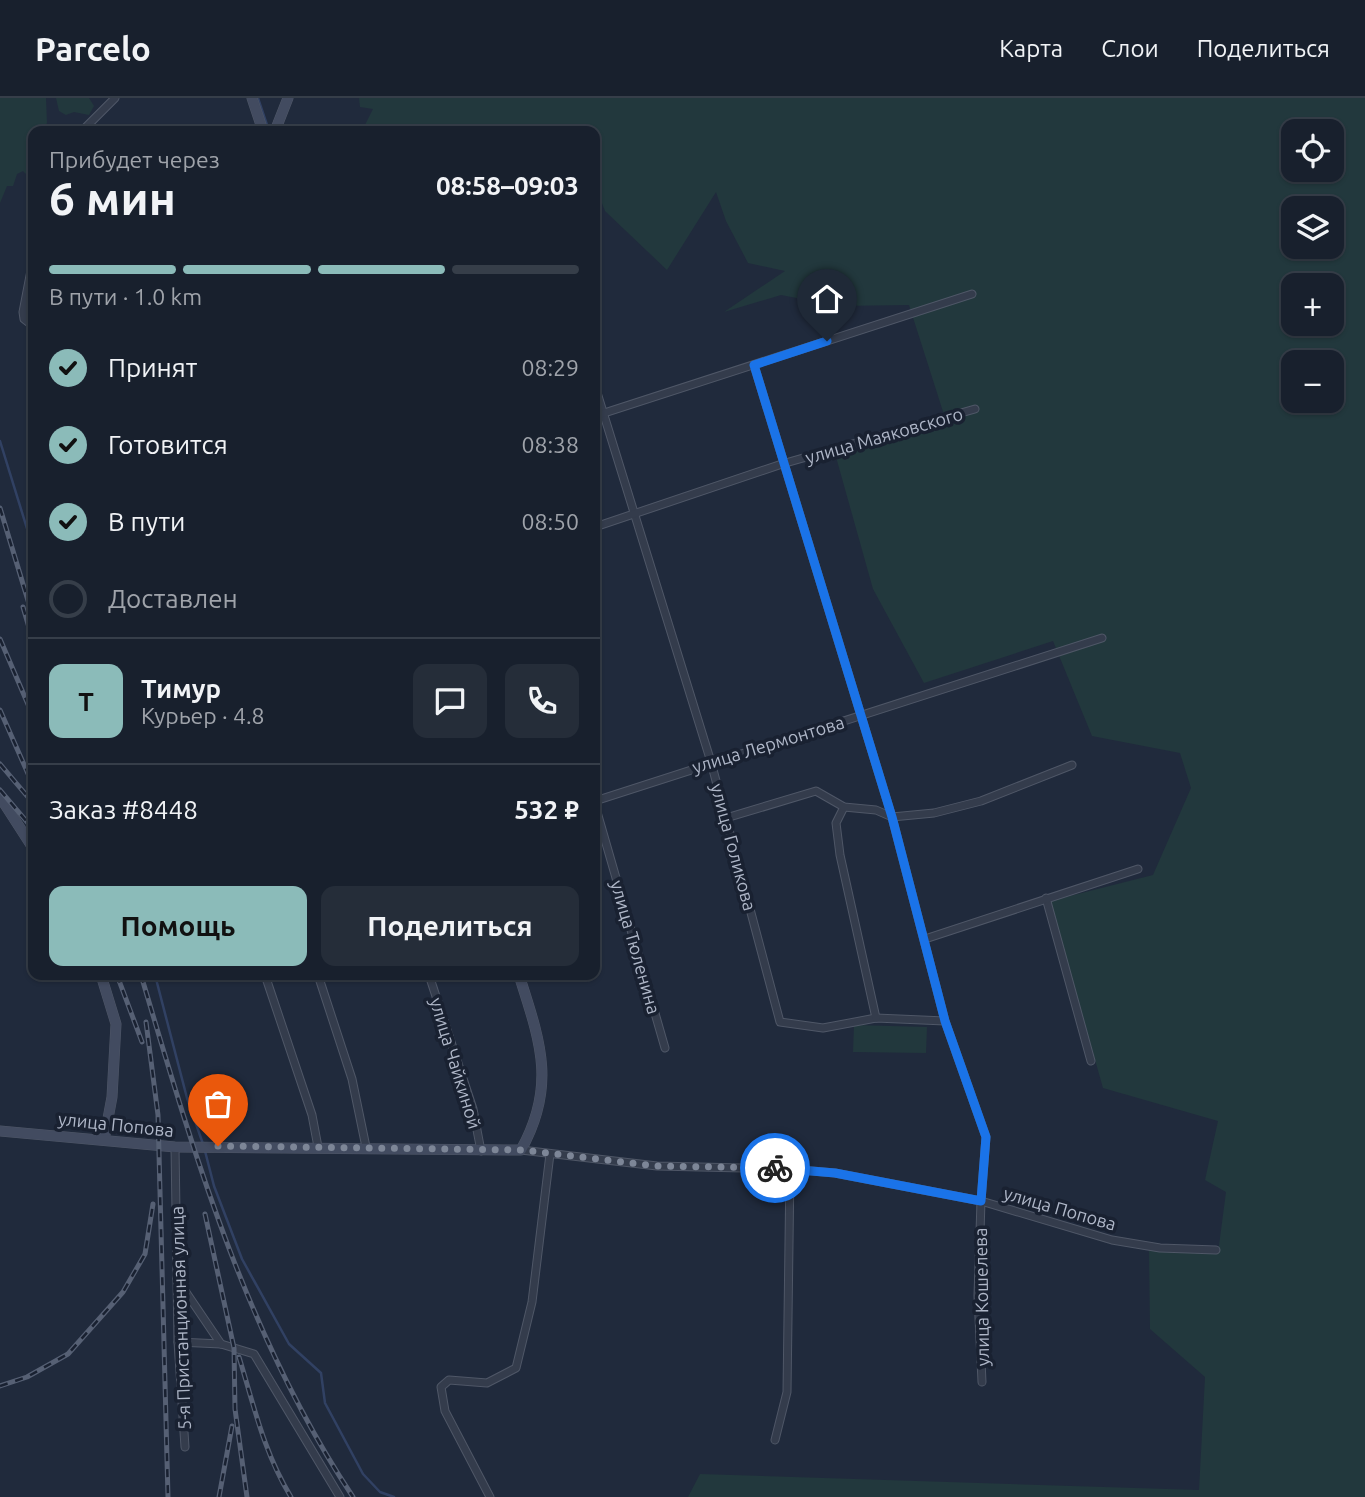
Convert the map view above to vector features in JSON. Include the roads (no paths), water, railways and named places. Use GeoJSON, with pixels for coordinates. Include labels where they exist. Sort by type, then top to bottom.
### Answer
{"type":"FeatureCollection","features":[{"type":"Feature","properties":{"kind":"street"},"geometry":{"type":"LineString","coordinates":[[87,126],[115,98]]}},
{"type":"Feature","properties":{"kind":"street"},"geometry":{"type":"LineString","coordinates":[[252,98],[261,126]]}},
{"type":"Feature","properties":{"kind":"street"},"geometry":{"type":"LineString","coordinates":[[277,126],[288,98]]}},
{"type":"Feature","properties":{"kind":"street"},"geometry":{"type":"LineString","coordinates":[[28,282],[23,304],[24,319],[28,322]]}},
{"type":"Feature","properties":{"kind":"street"},"geometry":{"type":"LineString","coordinates":[[600,415],[972,294]]}},
{"type":"Feature","properties":{"kind":"street","name":"улица Кошелева"},"geometry":{"type":"LineString","coordinates":[[754,365],[782,464],[892,817],[945,1021],[986,1137],[978,1296],[982,1382]]}},
{"type":"Feature","properties":{"kind":"street","name":"улица Маяковского"},"geometry":{"type":"LineString","coordinates":[[600,525],[782,464],[975,409]]}},
{"type":"Feature","properties":{"kind":"street","name":"улица Голикова"},"geometry":{"type":"LineString","coordinates":[[600,418],[711,762],[780,1022],[823,1028],[876,1018],[945,1021]]}},
{"type":"Feature","properties":{"kind":"street","name":"улица Лермонтова"},"geometry":{"type":"LineString","coordinates":[[600,801],[711,762],[1102,638]]}},
{"type":"Feature","properties":{"kind":"street"},"geometry":{"type":"LineString","coordinates":[[726,818],[816,791],[844,807],[876,810],[892,817],[934,813],[981,800],[1072,765]]}},
{"type":"Feature","properties":{"kind":"street"},"geometry":{"type":"LineString","coordinates":[[0,797],[28,840]]}},
{"type":"Feature","properties":{"kind":"street"},"geometry":{"type":"LineString","coordinates":[[844,807],[836,823],[840,855],[876,1018]]}},
{"type":"Feature","properties":{"kind":"street","name":"улица Тюленина"},"geometry":{"type":"LineString","coordinates":[[600,820],[665,1048]]}},
{"type":"Feature","properties":{"kind":"street"},"geometry":{"type":"LineString","coordinates":[[925,939],[1138,869]]}},
{"type":"Feature","properties":{"kind":"street"},"geometry":{"type":"LineString","coordinates":[[1046,898],[1091,1061]]}},
{"type":"Feature","properties":{"kind":"street"},"geometry":{"type":"LineString","coordinates":[[103,980],[116,1024],[112,1097],[104,1140]]}},
{"type":"Feature","properties":{"kind":"street"},"geometry":{"type":"LineString","coordinates":[[267,980],[312,1115],[318,1147]]}},
{"type":"Feature","properties":{"kind":"street"},"geometry":{"type":"LineString","coordinates":[[320,980],[352,1079],[366,1147]]}},
{"type":"Feature","properties":{"kind":"street","name":"улица Чайкиной"},"geometry":{"type":"LineString","coordinates":[[431,980],[473,1110],[481,1151]]}},
{"type":"Feature","properties":{"kind":"street"},"geometry":{"type":"LineString","coordinates":[[521,980],[543,1052],[539,1110],[522,1150]]}},
{"type":"Feature","properties":{"kind":"street","name":"улица Попова"},"geometry":{"type":"LineString","coordinates":[[0,1130],[175,1147],[522,1150],[657,1166],[790,1169],[835,1173],[981,1201],[1112,1240],[1160,1248],[1216,1250]]}},
{"type":"Feature","properties":{"kind":"street","name":"5-я Пристанционная улица"},"geometry":{"type":"LineString","coordinates":[[175,1147],[178,1342],[185,1447]]}},
{"type":"Feature","properties":{"kind":"street"},"geometry":{"type":"LineString","coordinates":[[489,1497],[445,1411],[441,1387],[449,1380],[487,1383],[516,1368],[532,1302],[550,1154]]}},
{"type":"Feature","properties":{"kind":"street"},"geometry":{"type":"LineString","coordinates":[[775,1440],[787,1392],[790,1169]]}},
{"type":"Feature","properties":{"kind":"street"},"geometry":{"type":"LineString","coordinates":[[177,1279],[221,1344]]}},
{"type":"Feature","properties":{"kind":"street"},"geometry":{"type":"LineString","coordinates":[[178,1342],[221,1344],[254,1354],[340,1497]]}},
{"type":"Feature","properties":{"kind":"waterway"},"geometry":{"type":"LineString","coordinates":[[258,98],[267,126]]}},
{"type":"Feature","properties":{"kind":"waterway"},"geometry":{"type":"LineString","coordinates":[[0,441],[28,532]]}},
{"type":"Feature","properties":{"kind":"waterway"},"geometry":{"type":"LineString","coordinates":[[156,980],[187,1098],[203,1144]]}},
{"type":"Feature","properties":{"kind":"waterway"},"geometry":{"type":"LineString","coordinates":[[205,1151],[214,1186],[242,1259],[289,1344],[321,1373],[325,1403],[363,1474],[380,1492],[394,1497]]}},
{"type":"Feature","properties":{"kind":"railway"},"geometry":{"type":"LineString","coordinates":[[0,508],[28,600]]}},
{"type":"Feature","properties":{"kind":"railway"},"geometry":{"type":"LineString","coordinates":[[23,607],[28,624]]}},
{"type":"Feature","properties":{"kind":"railway"},"geometry":{"type":"LineString","coordinates":[[0,639],[28,704]]}},
{"type":"Feature","properties":{"kind":"railway"},"geometry":{"type":"LineString","coordinates":[[0,710],[28,774]]}},
{"type":"Feature","properties":{"kind":"railway"},"geometry":{"type":"LineString","coordinates":[[0,764],[28,797]]}},
{"type":"Feature","properties":{"kind":"railway"},"geometry":{"type":"LineString","coordinates":[[0,790],[28,823]]}},
{"type":"Feature","properties":{"kind":"railway"},"geometry":{"type":"LineString","coordinates":[[119,980],[142,1042]]}},
{"type":"Feature","properties":{"kind":"railway"},"geometry":{"type":"LineString","coordinates":[[143,980],[204,1178],[254,1310],[283,1374],[353,1497]]}},
{"type":"Feature","properties":{"kind":"railway"},"geometry":{"type":"LineString","coordinates":[[146,1022],[158,1115],[168,1497]]}},
{"type":"Feature","properties":{"kind":"railway"},"geometry":{"type":"LineString","coordinates":[[0,1386],[27,1377],[68,1354],[123,1292],[145,1254],[153,1204]]}},
{"type":"Feature","properties":{"kind":"railway"},"geometry":{"type":"LineString","coordinates":[[205,1214],[234,1348],[235,1409],[247,1497]]}},
{"type":"Feature","properties":{"kind":"railway"},"geometry":{"type":"LineString","coordinates":[[239,1357],[267,1446],[291,1497]]}},
{"type":"Feature","properties":{"kind":"railway"},"geometry":{"type":"LineString","coordinates":[[219,1497],[232,1426]]}}]}
